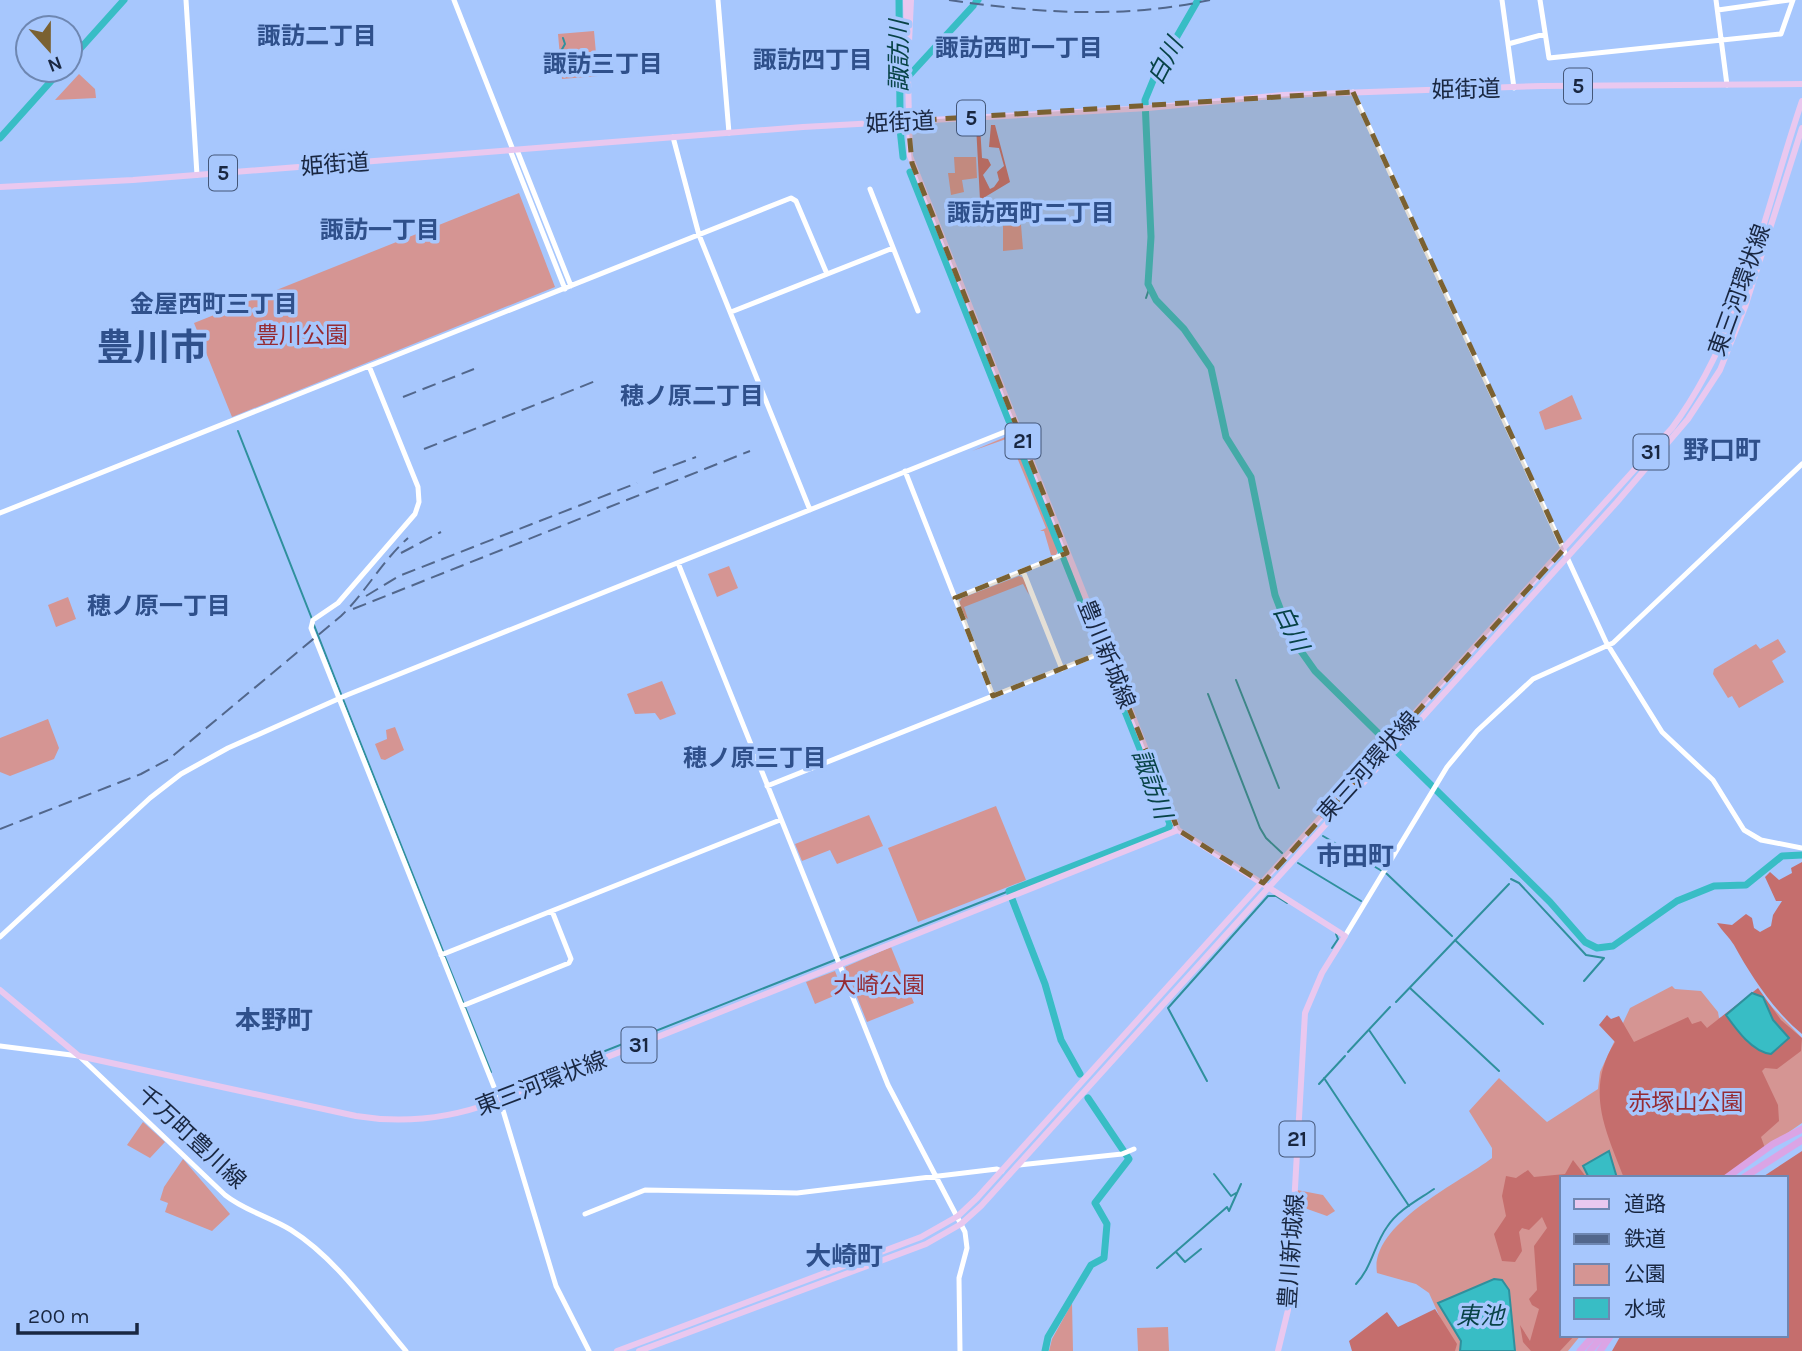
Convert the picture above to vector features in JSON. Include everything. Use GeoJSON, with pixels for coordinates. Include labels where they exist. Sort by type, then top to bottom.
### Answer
{"type":"FeatureCollection","features":[{"type":"Feature","properties":{"kind":"highway"},"geometry":{"type":"LineString","coordinates":[[1729,1176],[1773,1144],[1802,1129]]}},
{"type":"Feature","properties":{"kind":"highway"},"geometry":{"type":"LineString","coordinates":[[1746,1176],[1802,1140]]}},
{"type":"Feature","properties":{"kind":"highway"},"geometry":{"type":"LineString","coordinates":[[1580,1351],[1592,1337]]}},
{"type":"Feature","properties":{"kind":"highway"},"geometry":{"type":"LineString","coordinates":[[1590,1351],[1601,1337]]}},
{"type":"Feature","properties":{"kind":"main road","name":"豊川新城線"},"geometry":{"type":"LineString","coordinates":[[906,0],[909,44]]}},
{"type":"Feature","properties":{"kind":"main road","name":"豊川新城線"},"geometry":{"type":"LineString","coordinates":[[911,0],[908,121],[912,163],[1103,653],[1178,830]]}},
{"type":"Feature","properties":{"kind":"main road","name":"姫街道"},"geometry":{"type":"LineString","coordinates":[[0,187],[729,133],[1138,109],[1353,92],[1802,84]]}},
{"type":"Feature","properties":{"kind":"main road","name":"東三河環状線"},"geometry":{"type":"LineString","coordinates":[[639,1351],[926,1244],[961,1224],[1020,1165],[1388,750],[1393,738],[1672,428],[1706,378],[1733,318],[1802,101]]}},
{"type":"Feature","properties":{"kind":"main road","name":"東三河環状線"},"geometry":{"type":"LineString","coordinates":[[1388,750],[1399,744],[1568,557],[1659,455],[1708,393],[1737,330],[1802,128]]}},
{"type":"Feature","properties":{"kind":"main road","name":"東三河環状線"},"geometry":{"type":"LineString","coordinates":[[79,1056],[370,1118],[427,1119],[459,1114],[1178,830]]}},
{"type":"Feature","properties":{"kind":"main road"},"geometry":{"type":"LineString","coordinates":[[1178,830],[1345,936]]}},
{"type":"Feature","properties":{"kind":"main road","name":"東三河環状線"},"geometry":{"type":"LineString","coordinates":[[617,1351],[909,1242],[958,1216],[1267,885]]}},
{"type":"Feature","properties":{"kind":"main road","name":"豊川新城線"},"geometry":{"type":"LineString","coordinates":[[1278,1351],[1288,1310],[1305,1013],[1322,973],[1345,936]]}},
{"type":"Feature","properties":{"kind":"main road","name":"31"},"geometry":{"type":"LineString","coordinates":[[0,990],[79,1056]]}},
{"type":"Feature","properties":{"kind":"street"},"geometry":{"type":"LineString","coordinates":[[186,0],[197,174]]}},
{"type":"Feature","properties":{"kind":"street"},"geometry":{"type":"LineString","coordinates":[[454,0],[568,287]]}},
{"type":"Feature","properties":{"kind":"street"},"geometry":{"type":"LineString","coordinates":[[718,0],[729,133]]}},
{"type":"Feature","properties":{"kind":"street"},"geometry":{"type":"LineString","coordinates":[[1502,0],[1514,88]]}},
{"type":"Feature","properties":{"kind":"street"},"geometry":{"type":"LineString","coordinates":[[1541,0],[1549,58],[1781,34],[1792,0]]}},
{"type":"Feature","properties":{"kind":"street"},"geometry":{"type":"LineString","coordinates":[[1716,0],[1727,85]]}},
{"type":"Feature","properties":{"kind":"street"},"geometry":{"type":"LineString","coordinates":[[1718,10],[1802,1]]}},
{"type":"Feature","properties":{"kind":"street"},"geometry":{"type":"LineString","coordinates":[[1508,44],[1545,34]]}},
{"type":"Feature","properties":{"kind":"street"},"geometry":{"type":"LineString","coordinates":[[1353,92],[1609,646],[1662,732],[1713,780],[1744,830],[1761,840],[1802,848]]}},
{"type":"Feature","properties":{"kind":"street"},"geometry":{"type":"LineString","coordinates":[[673,137],[699,235],[810,510]]}},
{"type":"Feature","properties":{"kind":"street"},"geometry":{"type":"LineString","coordinates":[[870,189],[918,310]]}},
{"type":"Feature","properties":{"kind":"street"},"geometry":{"type":"LineString","coordinates":[[0,513],[795,199],[827,274]]}},
{"type":"Feature","properties":{"kind":"street"},"geometry":{"type":"LineString","coordinates":[[730,312],[893,248]]}},
{"type":"Feature","properties":{"kind":"street"},"geometry":{"type":"LineString","coordinates":[[369,366],[418,487],[419,502],[415,514],[338,603],[311,624],[499,1100],[556,1286],[589,1351]]}},
{"type":"Feature","properties":{"kind":"street"},"geometry":{"type":"LineString","coordinates":[[0,937],[150,798],[180,774],[228,748],[338,698],[1017,427]]}},
{"type":"Feature","properties":{"kind":"street"},"geometry":{"type":"LineString","coordinates":[[1345,936],[1461,749],[1522,687],[1555,667],[1609,646],[1802,464]]}},
{"type":"Feature","properties":{"kind":"street"},"geometry":{"type":"LineString","coordinates":[[905,471],[993,696]]}},
{"type":"Feature","properties":{"kind":"street"},"geometry":{"type":"LineString","coordinates":[[955,598],[1064,555]]}},
{"type":"Feature","properties":{"kind":"street"},"geometry":{"type":"LineString","coordinates":[[678,563],[887,1085],[958,1216],[967,1239],[959,1278],[960,1351]]}},
{"type":"Feature","properties":{"kind":"street"},"geometry":{"type":"LineString","coordinates":[[1023,571],[1062,669]]}},
{"type":"Feature","properties":{"kind":"street"},"geometry":{"type":"LineString","coordinates":[[767,786],[1103,653]]}},
{"type":"Feature","properties":{"kind":"street"},"geometry":{"type":"LineString","coordinates":[[441,956],[780,820]]}},
{"type":"Feature","properties":{"kind":"street"},"geometry":{"type":"LineString","coordinates":[[462,1006],[571,961],[552,911]]}},
{"type":"Feature","properties":{"kind":"street"},"geometry":{"type":"LineString","coordinates":[[0,1046],[79,1056]]}},
{"type":"Feature","properties":{"kind":"street","name":"千万町豊川線"},"geometry":{"type":"LineString","coordinates":[[79,1056],[230,1200],[290,1230],[313,1246],[406,1351]]}},
{"type":"Feature","properties":{"kind":"street"},"geometry":{"type":"LineString","coordinates":[[1020,1165],[1122,1154],[1134,1149]]}},
{"type":"Feature","properties":{"kind":"street"},"geometry":{"type":"LineString","coordinates":[[585,1214],[645,1190],[797,1194],[1002,1171]]}},
{"type":"Feature","properties":{"kind":"highlighted area"},"geometry":{"type":"Polygon","coordinates":[[[1353,92],[1564,549],[1263,883],[1178,830],[1106,651],[993,696],[955,598],[1067,553],[912,163],[908,121],[1353,92]]]}},
{"type":"Feature","properties":{"kind":"green space"},"geometry":{"type":"Polygon","coordinates":[[[594,31],[598,76],[562,79],[558,34],[594,31]]]}},
{"type":"Feature","properties":{"kind":"green space"},"geometry":{"type":"Polygon","coordinates":[[[84,79],[95,89],[96,98],[55,100],[70,84],[84,84],[84,79]]]}},
{"type":"Feature","properties":{"kind":"green space"},"geometry":{"type":"Polygon","coordinates":[[[976,125],[980,126],[982,158],[988,159],[991,165],[983,175],[990,189],[999,180],[997,172],[1004,166],[999,148],[989,147],[991,125],[995,125],[1010,182],[980,200],[976,125]]]}},
{"type":"Feature","properties":{"kind":"green space"},"geometry":{"type":"Polygon","coordinates":[[[954,157],[976,157],[977,178],[962,180],[964,192],[951,195],[948,173],[955,173],[954,157]]]}},
{"type":"Feature","properties":{"kind":"green space","name":"豊川公園"},"geometry":{"type":"Polygon","coordinates":[[[519,193],[555,287],[232,417],[194,323],[519,193]]]}},
{"type":"Feature","properties":{"kind":"green space"},"geometry":{"type":"Polygon","coordinates":[[[1021,225],[1023,249],[1003,251],[1003,226],[1021,225]]]}},
{"type":"Feature","properties":{"kind":"green space"},"geometry":{"type":"Polygon","coordinates":[[[1572,395],[1582,419],[1545,430],[1539,412],[1572,395]]]}},
{"type":"Feature","properties":{"kind":"green space"},"geometry":{"type":"Polygon","coordinates":[[[1010,435],[1014,437],[1059,548],[1056,555],[1051,555],[1044,531],[1040,531],[1046,528],[1009,438],[972,451],[1010,435]]]}},
{"type":"Feature","properties":{"kind":"green space"},"geometry":{"type":"Polygon","coordinates":[[[729,566],[738,588],[717,597],[708,574],[729,566]]]}},
{"type":"Feature","properties":{"kind":"green space"},"geometry":{"type":"Polygon","coordinates":[[[1019,576],[1024,578],[1029,595],[1023,584],[964,607],[968,619],[965,617],[959,603],[962,598],[1019,576]]]}},
{"type":"Feature","properties":{"kind":"green space"},"geometry":{"type":"Polygon","coordinates":[[[68,597],[76,619],[56,627],[48,605],[68,597]]]}},
{"type":"Feature","properties":{"kind":"green space"},"geometry":{"type":"Polygon","coordinates":[[[1778,639],[1786,652],[1772,661],[1784,682],[1739,708],[1732,696],[1728,698],[1713,674],[1714,669],[1756,644],[1760,649],[1778,639]]]}},
{"type":"Feature","properties":{"kind":"green space"},"geometry":{"type":"Polygon","coordinates":[[[662,681],[676,714],[660,720],[655,713],[635,714],[627,694],[662,681]]]}},
{"type":"Feature","properties":{"kind":"green space"},"geometry":{"type":"Polygon","coordinates":[[[48,719],[59,748],[54,759],[10,776],[0,772],[0,738],[48,719]]]}},
{"type":"Feature","properties":{"kind":"green space"},"geometry":{"type":"Polygon","coordinates":[[[395,727],[404,750],[385,760],[381,759],[375,744],[387,739],[386,730],[395,727]]]}},
{"type":"Feature","properties":{"kind":"green space"},"geometry":{"type":"Polygon","coordinates":[[[996,806],[1026,880],[918,922],[888,848],[996,806]]]}},
{"type":"Feature","properties":{"kind":"green space"},"geometry":{"type":"Polygon","coordinates":[[[869,815],[883,846],[837,864],[830,850],[802,861],[795,844],[869,815]]]}},
{"type":"Feature","properties":{"kind":"green space"},"geometry":{"type":"Polygon","coordinates":[[[1802,862],[1802,1034],[1764,992],[1717,923],[1732,925],[1746,914],[1752,918],[1754,928],[1760,932],[1771,926],[1773,915],[1782,901],[1776,901],[1765,877],[1770,872],[1779,880],[1792,873],[1791,868],[1802,862]]]}},
{"type":"Feature","properties":{"kind":"green space","name":"大崎公園"},"geometry":{"type":"Polygon","coordinates":[[[891,947],[914,1003],[867,1022],[845,967],[891,947]]]}},
{"type":"Feature","properties":{"kind":"green space"},"geometry":{"type":"Polygon","coordinates":[[[835,971],[843,992],[815,1004],[806,982],[835,971]]]}},
{"type":"Feature","properties":{"kind":"green space","name":"赤塚山公園"},"geometry":{"type":"Polygon","coordinates":[[[1672,986],[1675,989],[1701,991],[1718,1012],[1719,1018],[1769,1004],[1802,1038],[1802,1123],[1725,1176],[1560,1176],[1560,1337],[1579,1337],[1568,1351],[1455,1351],[1429,1293],[1416,1284],[1377,1273],[1378,1255],[1387,1238],[1401,1222],[1439,1192],[1492,1158],[1492,1148],[1469,1111],[1499,1078],[1547,1122],[1598,1089],[1600,1072],[1630,1008],[1672,986]]]}},
{"type":"Feature","properties":{"kind":"green space"},"geometry":{"type":"Polygon","coordinates":[[[1758,988],[1781,1020],[1802,1038],[1801,1051],[1777,1069],[1765,1068],[1762,1071],[1778,1105],[1779,1121],[1761,1137],[1765,1148],[1725,1176],[1623,1176],[1601,1110],[1601,1077],[1615,1042],[1599,1025],[1607,1015],[1611,1019],[1619,1016],[1634,1042],[1688,1017],[1692,1024],[1701,1021],[1707,1028],[1758,988]]]}},
{"type":"Feature","properties":{"kind":"green space"},"geometry":{"type":"Polygon","coordinates":[[[143,1122],[165,1142],[150,1158],[127,1145],[143,1122]]]}},
{"type":"Feature","properties":{"kind":"green space"},"geometry":{"type":"Polygon","coordinates":[[[1802,1151],[1802,1351],[1612,1351],[1620,1337],[1788,1337],[1788,1176],[1764,1176],[1802,1151]]]}},
{"type":"Feature","properties":{"kind":"green space"},"geometry":{"type":"Polygon","coordinates":[[[183,1159],[230,1214],[212,1231],[165,1212],[168,1203],[160,1200],[164,1187],[183,1159]]]}},
{"type":"Feature","properties":{"kind":"green space"},"geometry":{"type":"Polygon","coordinates":[[[1573,1160],[1585,1176],[1560,1176],[1560,1337],[1573,1337],[1560,1351],[1531,1351],[1523,1342],[1520,1325],[1530,1341],[1539,1309],[1532,1305],[1529,1299],[1537,1290],[1534,1246],[1547,1228],[1542,1217],[1529,1230],[1522,1228],[1519,1232],[1522,1251],[1515,1262],[1502,1261],[1494,1234],[1506,1216],[1502,1196],[1506,1176],[1516,1178],[1528,1170],[1534,1177],[1565,1174],[1573,1160]]]}},
{"type":"Feature","properties":{"kind":"green space"},"geometry":{"type":"Polygon","coordinates":[[[1297,1190],[1323,1195],[1335,1211],[1327,1216],[1296,1205],[1297,1190]]]}},
{"type":"Feature","properties":{"kind":"green space"},"geometry":{"type":"Polygon","coordinates":[[[1072,1303],[1073,1351],[1049,1351],[1052,1339],[1072,1303]]]}},
{"type":"Feature","properties":{"kind":"green space"},"geometry":{"type":"Polygon","coordinates":[[[1435,1309],[1457,1344],[1455,1351],[1352,1351],[1349,1341],[1387,1312],[1398,1327],[1435,1309]]]}},
{"type":"Feature","properties":{"kind":"green space"},"geometry":{"type":"Polygon","coordinates":[[[1168,1327],[1169,1351],[1138,1351],[1137,1328],[1168,1327]]]}},
{"type":"Feature","properties":{"kind":"water"},"geometry":{"type":"Polygon","coordinates":[[[1752,993],[1763,997],[1773,1020],[1789,1038],[1771,1054],[1751,1044],[1726,1015],[1752,993]]]}},
{"type":"Feature","properties":{"kind":"water"},"geometry":{"type":"Polygon","coordinates":[[[1609,1151],[1616,1176],[1588,1176],[1583,1166],[1609,1151]]]}},
{"type":"Feature","properties":{"kind":"water","name":"東池"},"geometry":{"type":"Polygon","coordinates":[[[1494,1279],[1502,1280],[1509,1290],[1515,1351],[1460,1351],[1461,1341],[1438,1303],[1494,1279]]]}},
{"type":"Feature","properties":{"kind":"waterway"},"geometry":{"type":"LineString","coordinates":[[84,44],[124,0]]}},
{"type":"Feature","properties":{"kind":"waterway","name":"諏訪川"},"geometry":{"type":"LineString","coordinates":[[899,0],[900,113]]}},
{"type":"Feature","properties":{"kind":"waterway","name":"白川"},"geometry":{"type":"LineString","coordinates":[[1198,0],[1157,71],[1145,100],[1151,237],[1148,284],[1156,300],[1184,329],[1211,368],[1226,437],[1251,477],[1275,595],[1291,637],[1315,671],[1550,902],[1585,942],[1597,948],[1613,946],[1677,901],[1714,886],[1746,885],[1782,856],[1802,855]]}},
{"type":"Feature","properties":{"kind":"waterway"},"geometry":{"type":"LineString","coordinates":[[905,80],[973,6]]}},
{"type":"Feature","properties":{"kind":"waterway"},"geometry":{"type":"LineString","coordinates":[[563,38],[565,44],[561,51],[567,58],[565,66]]}},
{"type":"Feature","properties":{"kind":"waterway"},"geometry":{"type":"LineString","coordinates":[[0,138],[48,84]]}},
{"type":"Feature","properties":{"kind":"waterway","name":"諏訪川"},"geometry":{"type":"LineString","coordinates":[[900,129],[903,157]]}},
{"type":"Feature","properties":{"kind":"waterway","name":"諏訪川"},"geometry":{"type":"LineString","coordinates":[[910,172],[1009,421]]}},
{"type":"Feature","properties":{"kind":"waterway","name":"白川"},"geometry":{"type":"LineString","coordinates":[[1146,298],[1149,289]]}},
{"type":"Feature","properties":{"kind":"waterway"},"geometry":{"type":"LineString","coordinates":[[238,431],[312,619]]}},
{"type":"Feature","properties":{"kind":"waterway","name":"諏訪川"},"geometry":{"type":"LineString","coordinates":[[1015,436],[1170,824],[1168,829],[1009,891],[1045,984],[1061,1040],[1080,1074]]}},
{"type":"Feature","properties":{"kind":"waterway"},"geometry":{"type":"LineString","coordinates":[[314,625],[341,694]]}},
{"type":"Feature","properties":{"kind":"waterway"},"geometry":{"type":"LineString","coordinates":[[1236,680],[1279,788]]}},
{"type":"Feature","properties":{"kind":"waterway"},"geometry":{"type":"LineString","coordinates":[[1208,694],[1260,828],[1266,838],[1282,853]]}},
{"type":"Feature","properties":{"kind":"waterway"},"geometry":{"type":"LineString","coordinates":[[343,699],[443,951]]}},
{"type":"Feature","properties":{"kind":"waterway"},"geometry":{"type":"LineString","coordinates":[[1323,836],[1387,874],[1452,936]]}},
{"type":"Feature","properties":{"kind":"waterway"},"geometry":{"type":"LineString","coordinates":[[1298,863],[1361,901]]}},
{"type":"Feature","properties":{"kind":"waterway"},"geometry":{"type":"LineString","coordinates":[[1511,879],[1519,883],[1586,955],[1604,958],[1584,981]]}},
{"type":"Feature","properties":{"kind":"waterway"},"geometry":{"type":"LineString","coordinates":[[1396,1002],[1509,884]]}},
{"type":"Feature","properties":{"kind":"waterway"},"geometry":{"type":"LineString","coordinates":[[499,1093],[1009,891]]}},
{"type":"Feature","properties":{"kind":"waterway"},"geometry":{"type":"LineString","coordinates":[[1207,1081],[1168,1008],[1268,896],[1276,896],[1287,903]]}},
{"type":"Feature","properties":{"kind":"waterway"},"geometry":{"type":"LineString","coordinates":[[1332,948],[1338,939],[1336,934]]}},
{"type":"Feature","properties":{"kind":"waterway"},"geometry":{"type":"LineString","coordinates":[[1455,940],[1543,1024]]}},
{"type":"Feature","properties":{"kind":"waterway"},"geometry":{"type":"LineString","coordinates":[[445,957],[491,1072]]}},
{"type":"Feature","properties":{"kind":"waterway"},"geometry":{"type":"LineString","coordinates":[[1410,988],[1499,1071]]}},
{"type":"Feature","properties":{"kind":"waterway"},"geometry":{"type":"LineString","coordinates":[[1348,1052],[1390,1007]]}},
{"type":"Feature","properties":{"kind":"waterway"},"geometry":{"type":"LineString","coordinates":[[1369,1030],[1405,1083]]}},
{"type":"Feature","properties":{"kind":"waterway"},"geometry":{"type":"LineString","coordinates":[[1319,1084],[1345,1056]]}},
{"type":"Feature","properties":{"kind":"waterway"},"geometry":{"type":"LineString","coordinates":[[1324,1078],[1409,1206]]}},
{"type":"Feature","properties":{"kind":"waterway","name":"諏訪川"},"geometry":{"type":"LineString","coordinates":[[1045,1351],[1048,1337],[1091,1265],[1104,1258],[1107,1224],[1095,1203],[1129,1159],[1088,1098]]}},
{"type":"Feature","properties":{"kind":"waterway"},"geometry":{"type":"LineString","coordinates":[[1214,1174],[1231,1196],[1236,1193]]}},
{"type":"Feature","properties":{"kind":"waterway"},"geometry":{"type":"LineString","coordinates":[[1157,1268],[1227,1207],[1229,1211],[1241,1184]]}},
{"type":"Feature","properties":{"kind":"waterway"},"geometry":{"type":"LineString","coordinates":[[1356,1284],[1392,1221],[1434,1189]]}},
{"type":"Feature","properties":{"kind":"waterway"},"geometry":{"type":"LineString","coordinates":[[1176,1252],[1185,1262],[1201,1249]]}},
{"type":"Feature","properties":{"kind":"railway"},"geometry":{"type":"LineString","coordinates":[[949,0],[1080,12],[1145,10],[1210,0]]}},
{"type":"Feature","properties":{"kind":"railway"},"geometry":{"type":"LineString","coordinates":[[403,397],[474,369]]}},
{"type":"Feature","properties":{"kind":"railway"},"geometry":{"type":"LineString","coordinates":[[424,449],[598,380]]}},
{"type":"Feature","properties":{"kind":"railway"},"geometry":{"type":"LineString","coordinates":[[353,609],[750,451]]}},
{"type":"Feature","properties":{"kind":"railway"},"geometry":{"type":"LineString","coordinates":[[653,473],[696,457]]}},
{"type":"Feature","properties":{"kind":"railway"},"geometry":{"type":"LineString","coordinates":[[366,596],[399,576],[637,483]]}},
{"type":"Feature","properties":{"kind":"railway"},"geometry":{"type":"LineString","coordinates":[[401,553],[441,532]]}},
{"type":"Feature","properties":{"kind":"railway"},"geometry":{"type":"LineString","coordinates":[[0,829],[141,774],[169,759],[341,616],[408,538]]}},
{"type":"Feature","properties":{"kind":"district","name":"諏訪二丁目"},"geometry":{"type":"Point","coordinates":[317,36]}},
{"type":"Feature","properties":{"kind":"district","name":"諏訪西町一丁目"},"geometry":{"type":"Point","coordinates":[1019,48]}},
{"type":"Feature","properties":{"kind":"district","name":"諏訪四丁目"},"geometry":{"type":"Point","coordinates":[813,60]}},
{"type":"Feature","properties":{"kind":"district","name":"諏訪三丁目"},"geometry":{"type":"Point","coordinates":[603,64]}},
{"type":"Feature","properties":{"kind":"district","name":"諏訪西町二丁目"},"geometry":{"type":"Point","coordinates":[1031,213]}},
{"type":"Feature","properties":{"kind":"district","name":"諏訪一丁目"},"geometry":{"type":"Point","coordinates":[380,230]}},
{"type":"Feature","properties":{"kind":"district","name":"金屋西町三丁目"},"geometry":{"type":"Point","coordinates":[214,304]}},
{"type":"Feature","properties":{"kind":"district","name":"豊川市"},"geometry":{"type":"Point","coordinates":[152,347]}},
{"type":"Feature","properties":{"kind":"district","name":"穂ノ原二丁目"},"geometry":{"type":"Point","coordinates":[692,396]}},
{"type":"Feature","properties":{"kind":"district","name":"野口町"},"geometry":{"type":"Point","coordinates":[1722,450]}},
{"type":"Feature","properties":{"kind":"district","name":"穂ノ原一丁目"},"geometry":{"type":"Point","coordinates":[159,606]}},
{"type":"Feature","properties":{"kind":"district","name":"穂ノ原三丁目"},"geometry":{"type":"Point","coordinates":[755,758]}},
{"type":"Feature","properties":{"kind":"district","name":"市田町"},"geometry":{"type":"Point","coordinates":[1355,856]}},
{"type":"Feature","properties":{"kind":"district","name":"本野町"},"geometry":{"type":"Point","coordinates":[274,1020]}},
{"type":"Feature","properties":{"kind":"district","name":"大崎町"},"geometry":{"type":"Point","coordinates":[844,1256]}}]}
